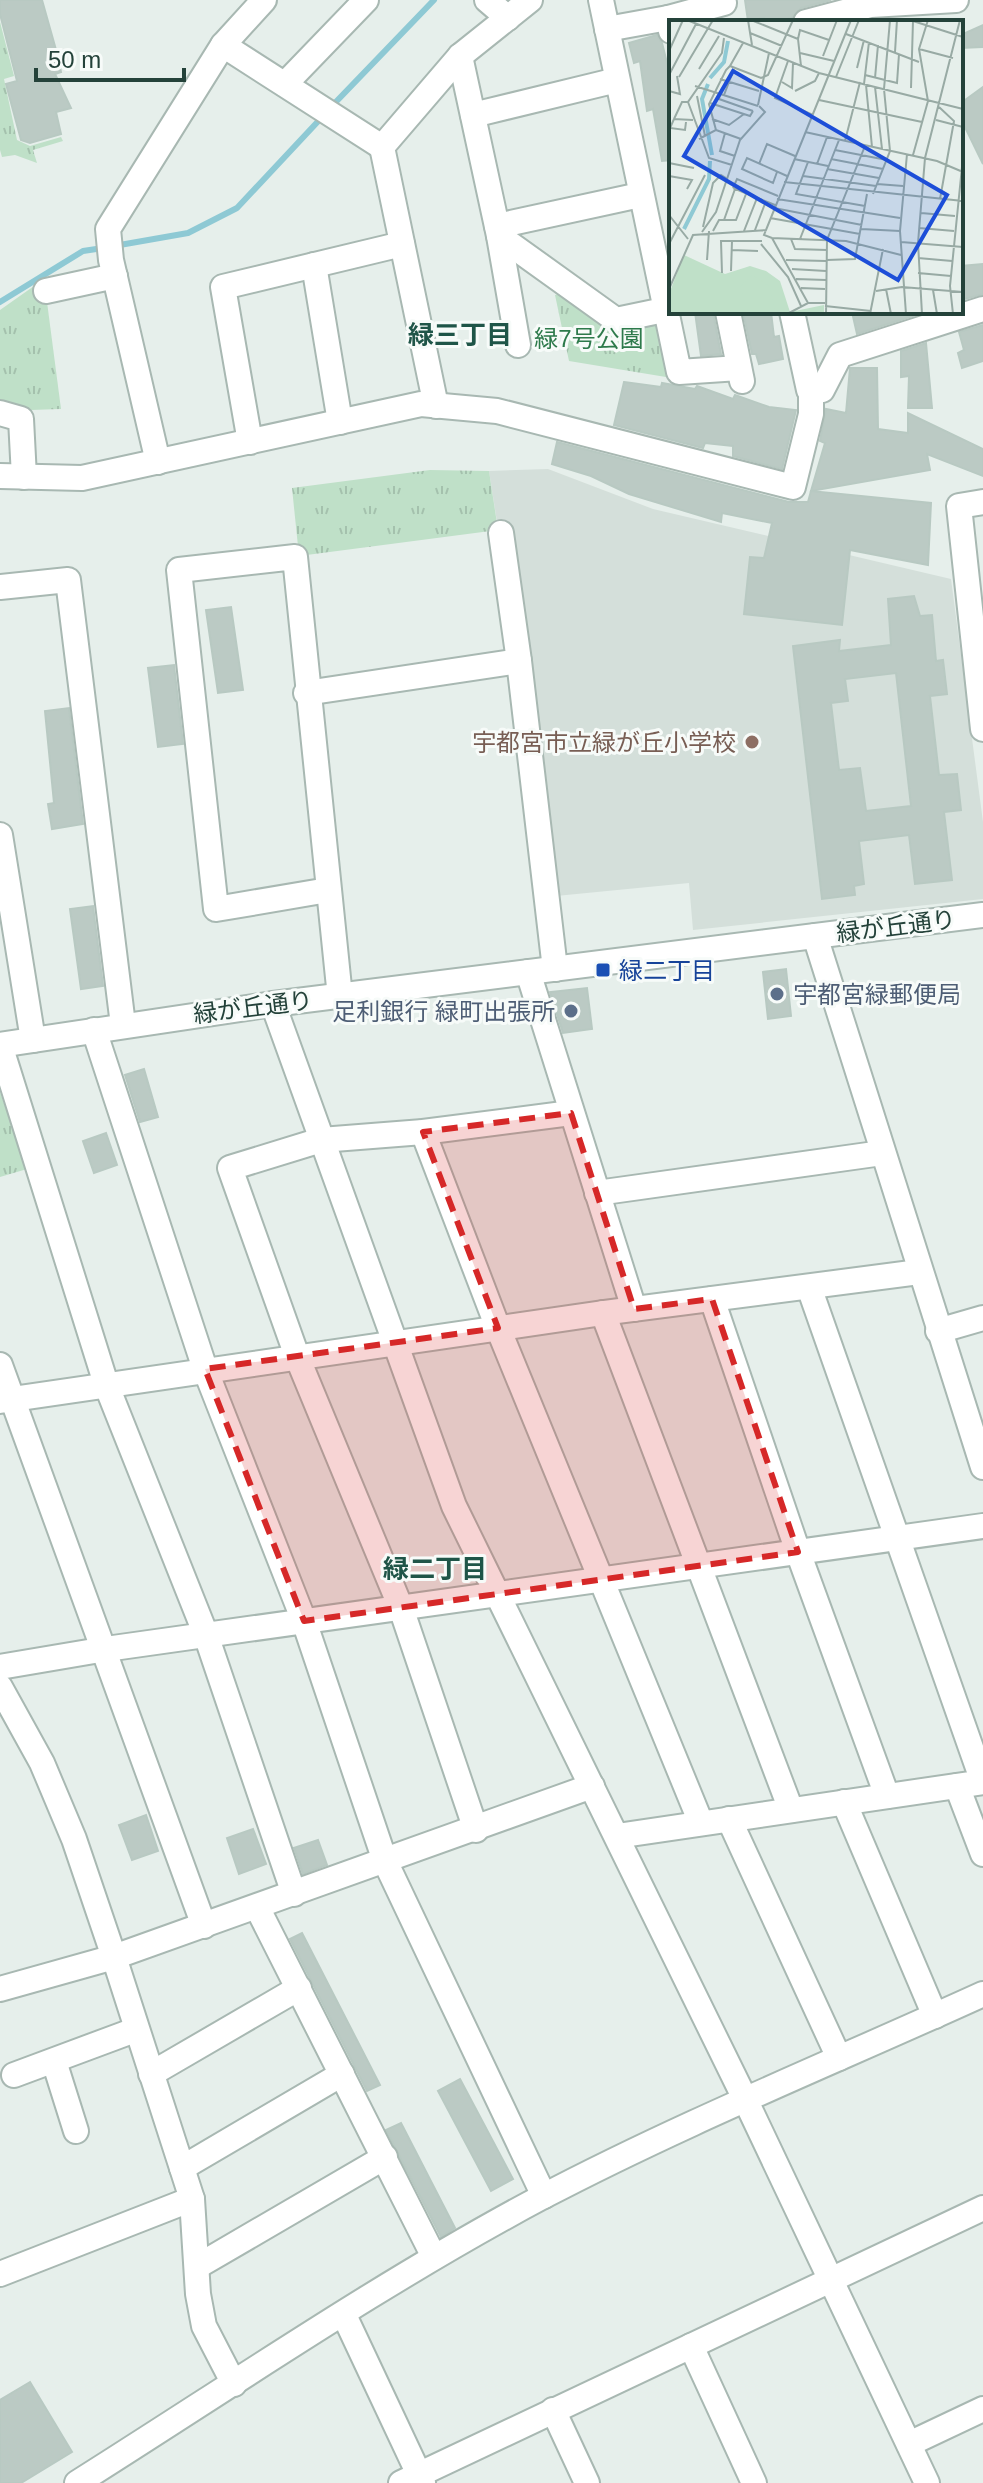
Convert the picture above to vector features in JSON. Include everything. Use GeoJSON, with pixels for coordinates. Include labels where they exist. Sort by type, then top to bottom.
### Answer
{"type":"FeatureCollection","features":[{"type":"Feature","properties":{"kind":"street"},"geometry":{"type":"LineString","coordinates":[[158,462],[113,268],[108,229],[223,45],[264,0]]}},
{"type":"Feature","properties":{"kind":"street"},"geometry":{"type":"LineString","coordinates":[[285,84],[366,0]]}},
{"type":"Feature","properties":{"kind":"street"},"geometry":{"type":"LineString","coordinates":[[487,0],[508,18]]}},
{"type":"Feature","properties":{"kind":"street"},"geometry":{"type":"LineString","coordinates":[[382,147],[460,56],[530,0]]}},
{"type":"Feature","properties":{"kind":"street"},"geometry":{"type":"LineString","coordinates":[[601,0],[679,372],[741,374],[728,314]]}},
{"type":"Feature","properties":{"kind":"street"},"geometry":{"type":"LineString","coordinates":[[816,20],[872,9],[956,0]]}},
{"type":"Feature","properties":{"kind":"street"},"geometry":{"type":"LineString","coordinates":[[684,20],[725,8]]}},
{"type":"Feature","properties":{"kind":"street"},"geometry":{"type":"LineString","coordinates":[[607,29],[669,24]]}},
{"type":"Feature","properties":{"kind":"street"},"geometry":{"type":"LineString","coordinates":[[223,45],[382,147],[436,406]]}},
{"type":"Feature","properties":{"kind":"street"},"geometry":{"type":"LineString","coordinates":[[460,56],[498,231],[518,345]]}},
{"type":"Feature","properties":{"kind":"street"},"geometry":{"type":"LineString","coordinates":[[473,115],[617,80]]}},
{"type":"Feature","properties":{"kind":"street"},"geometry":{"type":"LineString","coordinates":[[498,231],[640,195]]}},
{"type":"Feature","properties":{"kind":"street"},"geometry":{"type":"LineString","coordinates":[[498,231],[616,320],[664,310]]}},
{"type":"Feature","properties":{"kind":"street"},"geometry":{"type":"LineString","coordinates":[[250,442],[223,287],[402,244]]}},
{"type":"Feature","properties":{"kind":"street"},"geometry":{"type":"LineString","coordinates":[[314,265],[340,422]]}},
{"type":"Feature","properties":{"kind":"street"},"geometry":{"type":"LineString","coordinates":[[46,291],[113,268]]}},
{"type":"Feature","properties":{"kind":"street"},"geometry":{"type":"LineString","coordinates":[[963,313],[983,309]]}},
{"type":"Feature","properties":{"kind":"street"},"geometry":{"type":"LineString","coordinates":[[0,413],[21,419],[12,476],[82,478],[421,404],[497,411],[793,487],[814,393],[793,314]]}},
{"type":"Feature","properties":{"kind":"street"},"geometry":{"type":"LineString","coordinates":[[814,393],[840,355],[941,317]]}},
{"type":"Feature","properties":{"kind":"street"},"geometry":{"type":"LineString","coordinates":[[983,502],[959,506],[978,635],[983,729]]}},
{"type":"Feature","properties":{"kind":"street"},"geometry":{"type":"LineString","coordinates":[[501,533],[555,969]]}},
{"type":"Feature","properties":{"kind":"street"},"geometry":{"type":"LineString","coordinates":[[328,890],[216,909],[179,570],[295,557],[306,693],[340,997]]}},
{"type":"Feature","properties":{"kind":"street"},"geometry":{"type":"LineString","coordinates":[[0,587],[68,580],[123,1025]]}},
{"type":"Feature","properties":{"kind":"street"},"geometry":{"type":"LineString","coordinates":[[306,693],[519,661]]}},
{"type":"Feature","properties":{"kind":"street"},"geometry":{"type":"LineString","coordinates":[[0,842],[8,940],[33,1040]]}},
{"type":"Feature","properties":{"kind":"street","name":"緑が丘通り"},"geometry":{"type":"LineString","coordinates":[[0,1045],[273,1004],[983,915]]}},
{"type":"Feature","properties":{"kind":"street"},"geometry":{"type":"LineString","coordinates":[[815,936],[983,1467]]}},
{"type":"Feature","properties":{"kind":"street"},"geometry":{"type":"LineString","coordinates":[[528,972],[634,1309]]}},
{"type":"Feature","properties":{"kind":"street"},"geometry":{"type":"LineString","coordinates":[[273,1004],[398,1343],[454,1506],[745,2099],[927,2483]]}},
{"type":"Feature","properties":{"kind":"street"},"geometry":{"type":"LineString","coordinates":[[94,1030],[205,1369],[304,1621],[385,1861],[544,2196]]}},
{"type":"Feature","properties":{"kind":"street"},"geometry":{"type":"LineString","coordinates":[[0,1045],[106,1384],[206,1635],[294,1894]]}},
{"type":"Feature","properties":{"kind":"street"},"geometry":{"type":"LineString","coordinates":[[476,1830],[401,1608],[298,1359],[230,1168],[321,1140],[423,1132],[571,1113]]}},
{"type":"Feature","properties":{"kind":"street"},"geometry":{"type":"LineString","coordinates":[[423,1132],[498,1328],[701,1823]]}},
{"type":"Feature","properties":{"kind":"street"},"geometry":{"type":"LineString","coordinates":[[597,1193],[882,1153]]}},
{"type":"Feature","properties":{"kind":"street"},"geometry":{"type":"LineString","coordinates":[[6,1400],[603,1313],[919,1272]]}},
{"type":"Feature","properties":{"kind":"street"},"geometry":{"type":"LineString","coordinates":[[617,1836],[983,1782],[809,1287]]}},
{"type":"Feature","properties":{"kind":"street"},"geometry":{"type":"LineString","coordinates":[[712,1299],[798,1552],[887,1796]]}},
{"type":"Feature","properties":{"kind":"street"},"geometry":{"type":"LineString","coordinates":[[603,1313],[791,1810]]}},
{"type":"Feature","properties":{"kind":"street"},"geometry":{"type":"LineString","coordinates":[[938,1331],[983,1318]]}},
{"type":"Feature","properties":{"kind":"street"},"geometry":{"type":"LineString","coordinates":[[0,1365],[6,1400],[106,1649],[204,1926]]}},
{"type":"Feature","properties":{"kind":"street"},"geometry":{"type":"LineString","coordinates":[[0,1667],[106,1649],[983,1526]]}},
{"type":"Feature","properties":{"kind":"street"},"geometry":{"type":"LineString","coordinates":[[0,1687],[42,1763],[64,1814],[114,1957],[135,2030],[192,2199],[198,2294],[204,2326],[234,2384]]}},
{"type":"Feature","properties":{"kind":"street"},"geometry":{"type":"LineString","coordinates":[[0,1989],[114,1957],[592,1786]]}},
{"type":"Feature","properties":{"kind":"street"},"geometry":{"type":"LineString","coordinates":[[957,1786],[983,1854]]}},
{"type":"Feature","properties":{"kind":"street"},"geometry":{"type":"LineString","coordinates":[[844,1802],[935,2016]]}},
{"type":"Feature","properties":{"kind":"street"},"geometry":{"type":"LineString","coordinates":[[729,1819],[839,2058]]}},
{"type":"Feature","properties":{"kind":"street"},"geometry":{"type":"LineString","coordinates":[[257,1907],[434,2257]]}},
{"type":"Feature","properties":{"kind":"street"},"geometry":{"type":"LineString","coordinates":[[151,2074],[299,1988]]}},
{"type":"Feature","properties":{"kind":"street"},"geometry":{"type":"LineString","coordinates":[[77,2483],[434,2257],[544,2196],[745,2099],[983,1994]]}},
{"type":"Feature","properties":{"kind":"street"},"geometry":{"type":"LineString","coordinates":[[14,2075],[135,2030]]}},
{"type":"Feature","properties":{"kind":"street"},"geometry":{"type":"LineString","coordinates":[[54,2061],[76,2131]]}},
{"type":"Feature","properties":{"kind":"street"},"geometry":{"type":"LineString","coordinates":[[182,2168],[342,2074]]}},
{"type":"Feature","properties":{"kind":"street"},"geometry":{"type":"LineString","coordinates":[[198,2266],[385,2157]]}},
{"type":"Feature","properties":{"kind":"street"},"geometry":{"type":"LineString","coordinates":[[0,2274],[192,2199]]}},
{"type":"Feature","properties":{"kind":"street"},"geometry":{"type":"LineString","coordinates":[[344,2315],[414,2480],[553,2410],[983,2208]]}},
{"type":"Feature","properties":{"kind":"street"},"geometry":{"type":"LineString","coordinates":[[691,2346],[754,2483]]}},
{"type":"Feature","properties":{"kind":"street"},"geometry":{"type":"LineString","coordinates":[[909,2444],[983,2409]]}},
{"type":"Feature","properties":{"kind":"street"},"geometry":{"type":"LineString","coordinates":[[553,2410],[587,2483]]}},
{"type":"Feature","properties":{"kind":"highlighted area"},"geometry":{"type":"Polygon","coordinates":[[[571,1113],[634,1309],[712,1299],[798,1552],[304,1621],[205,1369],[498,1328],[423,1132],[571,1113]]]}},
{"type":"Feature","properties":{"kind":"shaded area","name":"宇都宮市立緑が丘小学校"},"geometry":{"type":"Polygon","coordinates":[[[548,469],[653,509],[951,579],[983,822],[983,899],[693,930],[689,883],[556,896],[489,471],[548,469]]]}},
{"type":"Feature","properties":{"kind":"green space"},"geometry":{"type":"Polygon","coordinates":[[[0,22],[14,76],[4,79],[17,140],[30,146],[61,137],[63,141],[33,150],[37,163],[15,155],[2,157],[0,150],[0,22]]]}},
{"type":"Feature","properties":{"kind":"green space"},"geometry":{"type":"Polygon","coordinates":[[[44,279],[61,409],[31,410],[0,404],[0,310],[44,279]]]}},
{"type":"Feature","properties":{"kind":"green space","name":"緑7号公園"},"geometry":{"type":"Polygon","coordinates":[[[566,292],[660,327],[672,378],[569,361],[555,295],[566,292]]]}},
{"type":"Feature","properties":{"kind":"green space"},"geometry":{"type":"Polygon","coordinates":[[[430,470],[489,471],[498,530],[299,556],[292,488],[430,470]]]}},
{"type":"Feature","properties":{"kind":"green space"},"geometry":{"type":"Polygon","coordinates":[[[0,1092],[27,1169],[0,1177],[0,1092]]]}},
{"type":"Feature","properties":{"kind":"building"},"geometry":{"type":"Polygon","coordinates":[[[0,0],[42,0],[61,72],[55,74],[71,108],[56,112],[61,134],[30,143],[21,140],[6,84],[17,81],[0,14],[0,0]]]}},
{"type":"Feature","properties":{"kind":"building"},"geometry":{"type":"Polygon","coordinates":[[[745,0],[831,0],[801,8],[792,18],[748,20],[745,0]]]}},
{"type":"Feature","properties":{"kind":"building"},"geometry":{"type":"Polygon","coordinates":[[[983,25],[983,47],[963,48],[963,34],[983,25]]]}},
{"type":"Feature","properties":{"kind":"building"},"geometry":{"type":"Polygon","coordinates":[[[657,35],[662,43],[669,71],[669,160],[662,161],[653,109],[647,111],[640,61],[634,63],[629,43],[657,35]]]}},
{"type":"Feature","properties":{"kind":"building"},"geometry":{"type":"Polygon","coordinates":[[[983,87],[983,164],[963,123],[963,102],[983,87]]]}},
{"type":"Feature","properties":{"kind":"building"},"geometry":{"type":"Polygon","coordinates":[[[983,264],[983,294],[963,299],[963,266],[983,264]]]}},
{"type":"Feature","properties":{"kind":"building"},"geometry":{"type":"Polygon","coordinates":[[[695,314],[713,314],[721,354],[701,356],[695,314]]]}},
{"type":"Feature","properties":{"kind":"building"},"geometry":{"type":"Polygon","coordinates":[[[743,314],[771,314],[774,337],[779,336],[783,359],[759,364],[756,354],[752,354],[743,314]]]}},
{"type":"Feature","properties":{"kind":"building"},"geometry":{"type":"Polygon","coordinates":[[[852,314],[919,314],[857,334],[852,314]]]}},
{"type":"Feature","properties":{"kind":"building"},"geometry":{"type":"Polygon","coordinates":[[[983,325],[983,361],[962,368],[958,353],[964,350],[959,332],[983,325]]]}},
{"type":"Feature","properties":{"kind":"building"},"geometry":{"type":"Polygon","coordinates":[[[926,343],[932,408],[908,408],[909,376],[901,377],[901,351],[926,343]]]}},
{"type":"Feature","properties":{"kind":"building"},"geometry":{"type":"Polygon","coordinates":[[[850,368],[877,368],[878,429],[908,433],[908,413],[983,449],[983,476],[927,454],[930,470],[811,491],[825,443],[820,441],[826,409],[846,413],[850,368]]]}},
{"type":"Feature","properties":{"kind":"building"},"geometry":{"type":"Polygon","coordinates":[[[624,382],[661,387],[662,383],[695,389],[697,386],[733,399],[735,395],[769,407],[796,410],[782,469],[733,456],[733,446],[705,443],[703,448],[614,425],[624,382]]]}},
{"type":"Feature","properties":{"kind":"building"},"geometry":{"type":"Polygon","coordinates":[[[557,442],[789,502],[808,502],[811,491],[931,503],[928,565],[850,550],[842,625],[744,614],[750,557],[764,558],[772,523],[722,513],[721,522],[629,494],[591,476],[552,464],[557,442]]]}},
{"type":"Feature","properties":{"kind":"building"},"geometry":{"type":"Polygon","coordinates":[[[914,596],[920,616],[932,615],[936,661],[943,660],[947,694],[930,696],[939,775],[957,774],[961,810],[944,812],[952,880],[915,884],[909,835],[859,841],[864,884],[854,886],[855,895],[822,899],[793,646],[840,640],[839,651],[891,645],[888,599],[914,596]],[[896,673],[845,679],[848,701],[831,703],[839,770],[860,768],[866,811],[911,806],[896,673]]]}},
{"type":"Feature","properties":{"kind":"building"},"geometry":{"type":"Polygon","coordinates":[[[231,607],[243,690],[218,693],[206,610],[231,607]]]}},
{"type":"Feature","properties":{"kind":"building"},"geometry":{"type":"Polygon","coordinates":[[[174,665],[183,744],[158,747],[148,668],[174,665]]]}},
{"type":"Feature","properties":{"kind":"building"},"geometry":{"type":"Polygon","coordinates":[[[69,708],[83,824],[52,829],[48,804],[54,803],[45,711],[69,708]]]}},
{"type":"Feature","properties":{"kind":"building"},"geometry":{"type":"Polygon","coordinates":[[[93,906],[103,986],[81,989],[70,909],[93,906]]]}},
{"type":"Feature","properties":{"kind":"building","name":"宇都宮緑郵便局"},"geometry":{"type":"Polygon","coordinates":[[[786,969],[791,1016],[768,1019],[763,972],[786,969]]]}},
{"type":"Feature","properties":{"kind":"building","name":"足利銀行 緑町出張所"},"geometry":{"type":"Polygon","coordinates":[[[587,988],[592,1029],[563,1033],[550,992],[587,988]]]}},
{"type":"Feature","properties":{"kind":"building"},"geometry":{"type":"Polygon","coordinates":[[[144,1069],[158,1117],[140,1122],[125,1075],[144,1069]]]}},
{"type":"Feature","properties":{"kind":"building"},"geometry":{"type":"Polygon","coordinates":[[[106,1133],[117,1165],[94,1173],[83,1141],[106,1133]]]}},
{"type":"Feature","properties":{"kind":"building"},"geometry":{"type":"Polygon","coordinates":[[[146,1815],[158,1851],[132,1860],[119,1825],[146,1815]]]}},
{"type":"Feature","properties":{"kind":"building"},"geometry":{"type":"Polygon","coordinates":[[[253,1829],[266,1864],[239,1874],[227,1838],[253,1829]]]}},
{"type":"Feature","properties":{"kind":"building"},"geometry":{"type":"Polygon","coordinates":[[[318,1840],[327,1865],[303,1874],[294,1848],[318,1840]]]}},
{"type":"Feature","properties":{"kind":"building"},"geometry":{"type":"Polygon","coordinates":[[[302,1933],[380,2085],[367,2091],[290,1939],[302,1933]]]}},
{"type":"Feature","properties":{"kind":"building"},"geometry":{"type":"Polygon","coordinates":[[[460,2079],[513,2179],[491,2191],[438,2091],[460,2079]]]}},
{"type":"Feature","properties":{"kind":"building"},"geometry":{"type":"Polygon","coordinates":[[[401,2123],[455,2228],[441,2237],[386,2130],[401,2123]]]}},
{"type":"Feature","properties":{"kind":"building"},"geometry":{"type":"Polygon","coordinates":[[[30,2382],[72,2452],[21,2483],[0,2483],[0,2400],[30,2382]]]}},
{"type":"Feature","properties":{"kind":"waterway"},"geometry":{"type":"LineString","coordinates":[[331,107],[434,0]]}},
{"type":"Feature","properties":{"kind":"waterway"},"geometry":{"type":"LineString","coordinates":[[114,246],[188,233],[237,208],[324,115]]}},
{"type":"Feature","properties":{"kind":"waterway"},"geometry":{"type":"LineString","coordinates":[[0,302],[83,251],[103,248]]}},
{"type":"Feature","properties":{"kind":"place","name":"宇都宮市立緑が丘小学校"},"geometry":{"type":"Point","coordinates":[752,742]}},
{"type":"Feature","properties":{"kind":"place","name":"緑二丁目"},"geometry":{"type":"Point","coordinates":[603,970]}},
{"type":"Feature","properties":{"kind":"place","name":"宇都宮緑郵便局"},"geometry":{"type":"Point","coordinates":[777,994]}},
{"type":"Feature","properties":{"kind":"place","name":"足利銀行 緑町出張所"},"geometry":{"type":"Point","coordinates":[571,1011]}},
{"type":"Feature","properties":{"kind":"district","name":"緑三丁目"},"geometry":{"type":"Point","coordinates":[460,335]}},
{"type":"Feature","properties":{"kind":"district","name":"緑二丁目"},"geometry":{"type":"Point","coordinates":[435,1569]}}]}
